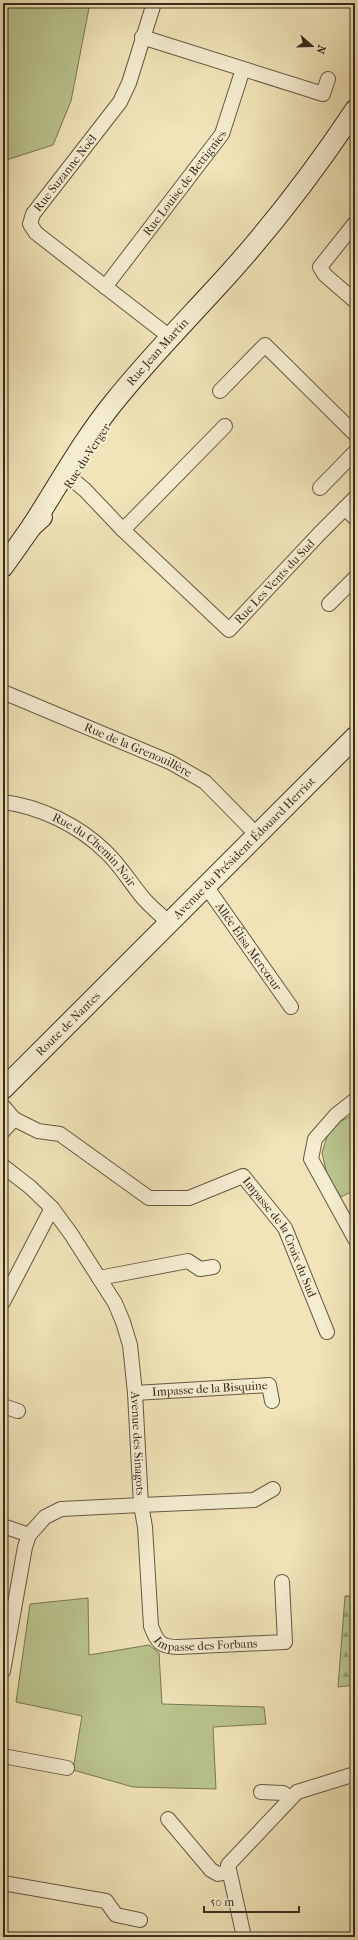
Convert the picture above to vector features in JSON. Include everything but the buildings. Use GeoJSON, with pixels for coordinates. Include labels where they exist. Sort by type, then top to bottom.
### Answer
{"type":"FeatureCollection","features":[{"type":"Feature","properties":{"kind":"main road","name":"Rue Jean Martin"},"geometry":{"type":"LineString","coordinates":[[298,191],[355,110]]}},
{"type":"Feature","properties":{"kind":"main road","name":"Rue Jean Martin"},"geometry":{"type":"LineString","coordinates":[[32,526],[88,438],[112,406],[170,336],[216,289],[298,191],[355,133]]}},
{"type":"Feature","properties":{"kind":"main road","name":"Rue du Verger"},"geometry":{"type":"LineString","coordinates":[[3,567],[32,526],[48,512],[72,480],[93,442],[106,425],[163,360],[216,289]]}},
{"type":"Feature","properties":{"kind":"main road","name":"Avenue du Président Édouard Herriot"},"geometry":{"type":"LineString","coordinates":[[132,959],[355,737]]}},
{"type":"Feature","properties":{"kind":"main road","name":"Route de Nantes"},"geometry":{"type":"LineString","coordinates":[[3,1089],[132,959]]}},
{"type":"Feature","properties":{"kind":"street","name":"Rue Suzanne Noël"},"geometry":{"type":"LineString","coordinates":[[154,3],[128,83],[120,102],[33,214],[30,224],[36,233],[170,336]]}},
{"type":"Feature","properties":{"kind":"street"},"geometry":{"type":"LineString","coordinates":[[142,37],[323,94],[328,79]]}},
{"type":"Feature","properties":{"kind":"street","name":"Rue Louise de Bettignies"},"geometry":{"type":"LineString","coordinates":[[105,287],[222,134],[243,69]]}},
{"type":"Feature","properties":{"kind":"street"},"geometry":{"type":"LineString","coordinates":[[355,222],[320,267],[325,275],[355,301]]}},
{"type":"Feature","properties":{"kind":"street"},"geometry":{"type":"LineString","coordinates":[[220,391],[265,345],[355,434]]}},
{"type":"Feature","properties":{"kind":"street"},"geometry":{"type":"LineString","coordinates":[[124,530],[225,426]]}},
{"type":"Feature","properties":{"kind":"street"},"geometry":{"type":"LineString","coordinates":[[320,488],[355,452]]}},
{"type":"Feature","properties":{"kind":"street","name":"Rue Les Vents du Sud"},"geometry":{"type":"LineString","coordinates":[[72,480],[85,490],[124,530],[230,630],[320,533],[352,508]]}},
{"type":"Feature","properties":{"kind":"street"},"geometry":{"type":"LineString","coordinates":[[329,604],[355,578]]}},
{"type":"Feature","properties":{"kind":"street","name":"Rue de la Grenouillère"},"geometry":{"type":"LineString","coordinates":[[3,692],[170,762],[205,782],[256,834]]}},
{"type":"Feature","properties":{"kind":"street","name":"Rue du Chemin Noir"},"geometry":{"type":"LineString","coordinates":[[3,802],[21,805],[36,810],[72,827],[90,838],[105,851],[124,872],[144,900],[169,923]]}},
{"type":"Feature","properties":{"kind":"street","name":"Allée Élisa Mercœur"},"geometry":{"type":"LineString","coordinates":[[206,886],[291,1007]]}},
{"type":"Feature","properties":{"kind":"street"},"geometry":{"type":"LineString","coordinates":[[355,1100],[336,1116],[315,1139],[311,1159],[355,1240]]}},
{"type":"Feature","properties":{"kind":"street","name":"Impasse de la Croix du Sud"},"geometry":{"type":"LineString","coordinates":[[3,1106],[14,1119],[38,1131],[60,1134],[149,1198],[189,1198],[243,1176],[285,1228],[327,1332]]}},
{"type":"Feature","properties":{"kind":"street"},"geometry":{"type":"LineString","coordinates":[[3,1131],[14,1119]]}},
{"type":"Feature","properties":{"kind":"street","name":"Avenue des Sinagots"},"geometry":{"type":"LineString","coordinates":[[3,1166],[30,1187],[52,1208],[115,1303],[123,1322],[130,1345],[141,1505],[61,1509],[45,1517],[29,1535],[25,1547],[5,1645],[3,1670]]}},
{"type":"Feature","properties":{"kind":"street"},"geometry":{"type":"LineString","coordinates":[[3,1302],[52,1208]]}},
{"type":"Feature","properties":{"kind":"street"},"geometry":{"type":"LineString","coordinates":[[99,1278],[188,1261],[200,1269],[213,1267]]}},
{"type":"Feature","properties":{"kind":"street","name":"Impasse de la Bisquine"},"geometry":{"type":"LineString","coordinates":[[134,1393],[269,1385],[272,1401]]}},
{"type":"Feature","properties":{"kind":"street"},"geometry":{"type":"LineString","coordinates":[[3,1406],[18,1411]]}},
{"type":"Feature","properties":{"kind":"street"},"geometry":{"type":"LineString","coordinates":[[141,1505],[254,1500],[273,1489]]}},
{"type":"Feature","properties":{"kind":"street","name":"Impasse des Forbans"},"geometry":{"type":"LineString","coordinates":[[141,1505],[145,1527],[151,1626],[156,1639],[165,1647],[284,1642],[282,1582]]}},
{"type":"Feature","properties":{"kind":"street"},"geometry":{"type":"LineString","coordinates":[[3,1526],[29,1535]]}},
{"type":"Feature","properties":{"kind":"street"},"geometry":{"type":"LineString","coordinates":[[3,1756],[67,1768]]}},
{"type":"Feature","properties":{"kind":"street"},"geometry":{"type":"LineString","coordinates":[[244,1937],[228,1872],[228,1865],[297,1792],[355,1774]]}},
{"type":"Feature","properties":{"kind":"street"},"geometry":{"type":"LineString","coordinates":[[261,1792],[283,1793],[291,1798]]}},
{"type":"Feature","properties":{"kind":"street"},"geometry":{"type":"LineString","coordinates":[[168,1820],[212,1870],[218,1874],[228,1872]]}},
{"type":"Feature","properties":{"kind":"street"},"geometry":{"type":"LineString","coordinates":[[3,1883],[106,1901],[116,1915],[140,1920]]}},
{"type":"Feature","properties":{"kind":"green space"},"geometry":{"type":"Polygon","coordinates":[[[3,3],[90,3],[71,101],[53,145],[3,161],[3,3]]]}},
{"type":"Feature","properties":{"kind":"green space"},"geometry":{"type":"Polygon","coordinates":[[[355,1114],[355,1190],[341,1197],[328,1179],[322,1153],[328,1133],[339,1122],[355,1114]]]}},
{"type":"Feature","properties":{"kind":"green space"},"geometry":{"type":"Polygon","coordinates":[[[345,1596],[355,1596],[355,1685],[338,1687],[345,1596]]]}},
{"type":"Feature","properties":{"kind":"green space"},"geometry":{"type":"Polygon","coordinates":[[[88,1598],[89,1655],[149,1645],[159,1653],[162,1704],[264,1707],[266,1724],[213,1727],[216,1789],[133,1787],[73,1770],[82,1716],[16,1702],[30,1604],[88,1598]]]}}]}
